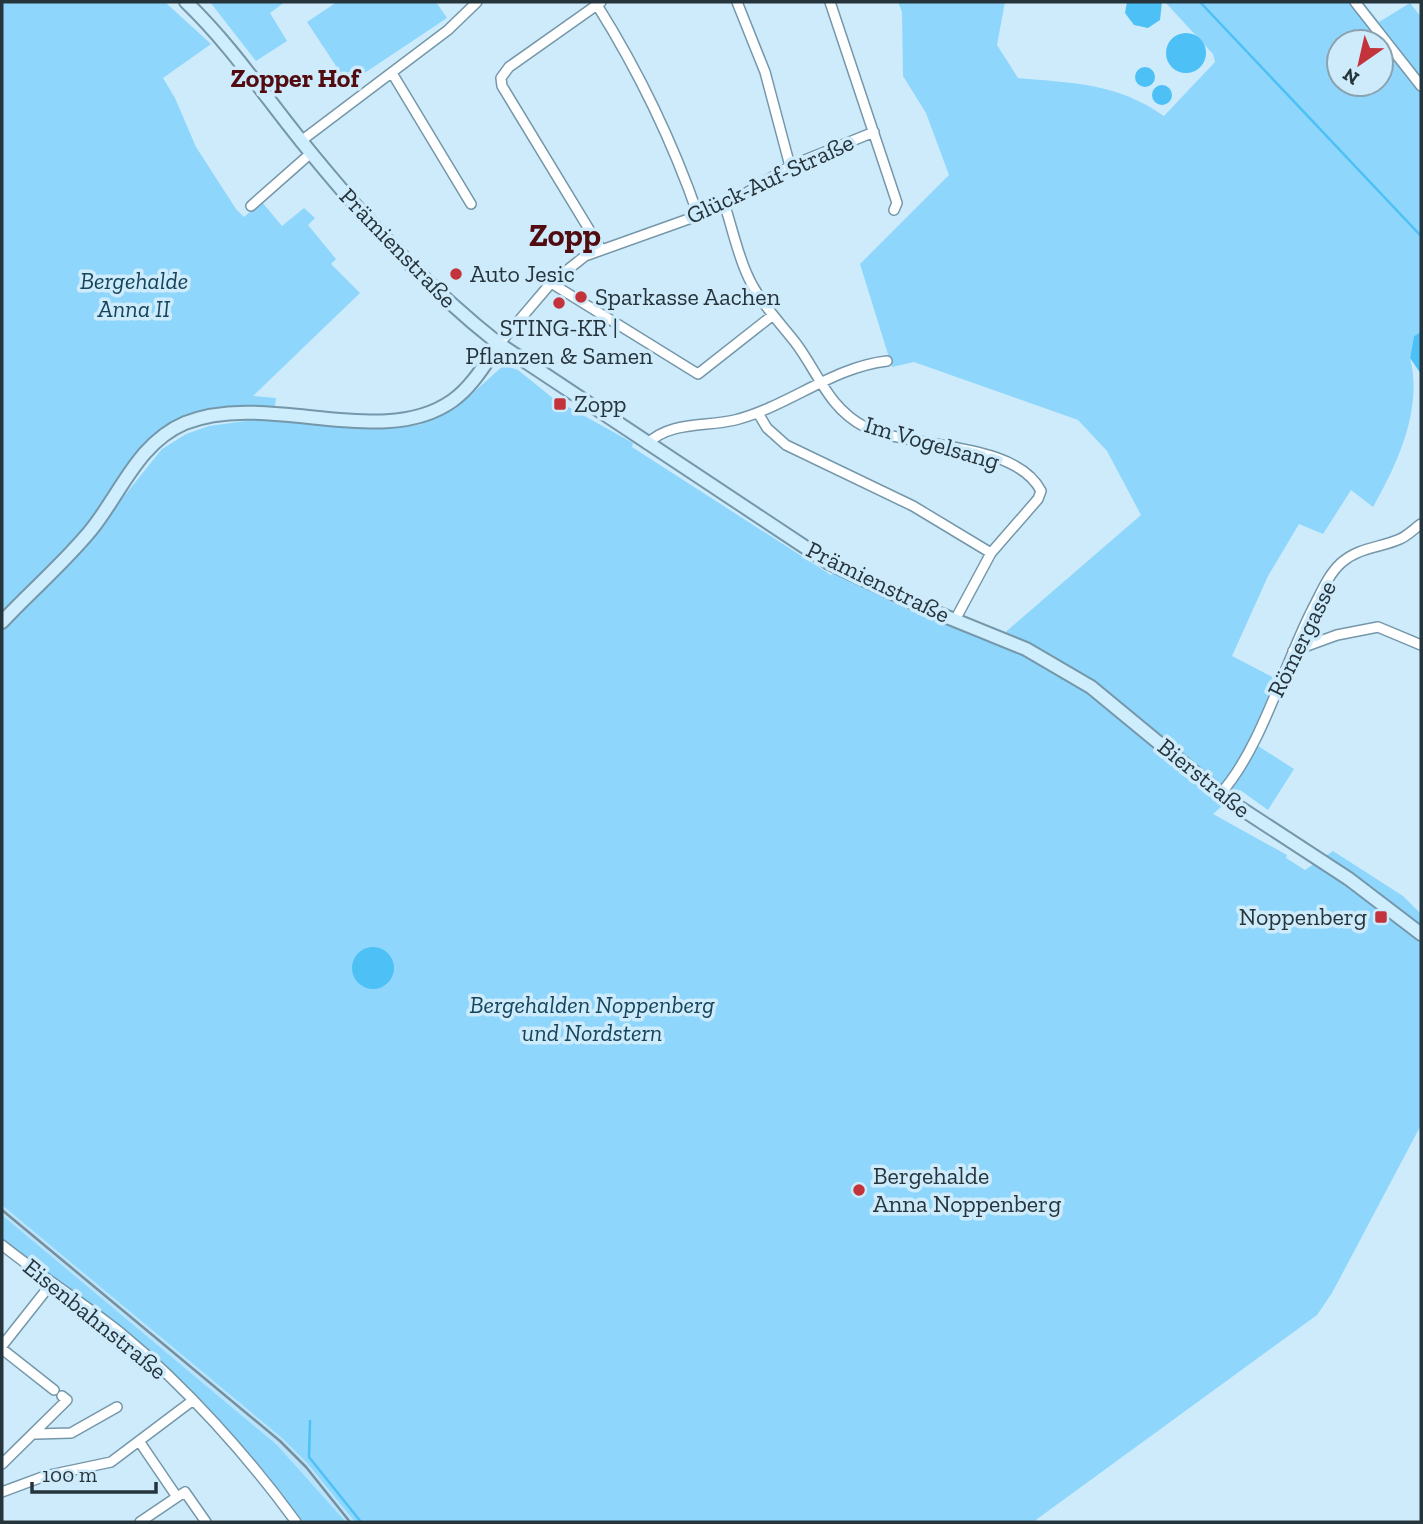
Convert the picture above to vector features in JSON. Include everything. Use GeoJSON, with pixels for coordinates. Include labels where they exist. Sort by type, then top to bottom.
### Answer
{"type":"FeatureCollection","features":[{"type":"Feature","properties":{"kind":"main road","name":"Prämienstraße"},"geometry":{"type":"LineString","coordinates":[[186,2],[235,55],[301,141],[398,254],[453,306],[499,344],[829,562],[982,630]]}},
{"type":"Feature","properties":{"kind":"main road"},"geometry":{"type":"LineString","coordinates":[[2,622],[90,530],[138,460],[168,432],[202,418],[244,412],[378,421],[410,418],[452,401],[468,387],[499,344]]}},
{"type":"Feature","properties":{"kind":"main road","name":"Bierstraße"},"geometry":{"type":"LineString","coordinates":[[982,630],[1051,662],[1091,687],[1220,794],[1349,879],[1421,934]]}},
{"type":"Feature","properties":{"kind":"street"},"geometry":{"type":"LineString","coordinates":[[301,141],[447,30],[477,2]]}},
{"type":"Feature","properties":{"kind":"street"},"geometry":{"type":"LineString","coordinates":[[737,2],[765,72],[790,166]]}},
{"type":"Feature","properties":{"kind":"street"},"geometry":{"type":"LineString","coordinates":[[830,2],[897,203],[894,210]]}},
{"type":"Feature","properties":{"kind":"street"},"geometry":{"type":"LineString","coordinates":[[1355,2],[1421,86]]}},
{"type":"Feature","properties":{"kind":"street"},"geometry":{"type":"LineString","coordinates":[[601,249],[502,86],[501,78],[509,67],[599,3],[640,76],[669,137],[698,215]]}},
{"type":"Feature","properties":{"kind":"street"},"geometry":{"type":"LineString","coordinates":[[392,73],[471,204]]}},
{"type":"Feature","properties":{"kind":"street","name":"Glück-Auf-Straße"},"geometry":{"type":"LineString","coordinates":[[499,344],[551,283],[585,256],[725,206],[790,166],[874,132]]}},
{"type":"Feature","properties":{"kind":"street"},"geometry":{"type":"LineString","coordinates":[[251,206],[312,153]]}},
{"type":"Feature","properties":{"kind":"street"},"geometry":{"type":"LineString","coordinates":[[725,206],[745,270],[756,293],[796,344],[821,385]]}},
{"type":"Feature","properties":{"kind":"street"},"geometry":{"type":"LineString","coordinates":[[551,283],[698,374],[773,315]]}},
{"type":"Feature","properties":{"kind":"street"},"geometry":{"type":"LineString","coordinates":[[647,444],[665,430],[734,420],[758,413],[821,385],[887,361]]}},
{"type":"Feature","properties":{"kind":"street","name":"Im Vogelsang"},"geometry":{"type":"LineString","coordinates":[[821,385],[841,410],[867,428],[988,455],[1036,481],[1041,491],[1038,499],[991,553]]}},
{"type":"Feature","properties":{"kind":"street"},"geometry":{"type":"LineString","coordinates":[[758,413],[767,428],[786,445],[913,506],[991,553],[955,620]]}},
{"type":"Feature","properties":{"kind":"street","name":"Römergasse"},"geometry":{"type":"LineString","coordinates":[[1220,794],[1249,747],[1329,579],[1341,563],[1366,547],[1401,539],[1421,524]]}},
{"type":"Feature","properties":{"kind":"street"},"geometry":{"type":"LineString","coordinates":[[1293,651],[1337,635],[1378,627],[1421,645]]}},
{"type":"Feature","properties":{"kind":"street","name":"Eisenbahnstraße"},"geometry":{"type":"LineString","coordinates":[[2,1245],[121,1334],[192,1401],[257,1471],[296,1522]]}},
{"type":"Feature","properties":{"kind":"street"},"geometry":{"type":"LineString","coordinates":[[2,1464],[36,1434],[67,1400],[2,1347],[51,1284]]}},
{"type":"Feature","properties":{"kind":"street"},"geometry":{"type":"LineString","coordinates":[[2,1492],[20,1483],[111,1462],[192,1401]]}},
{"type":"Feature","properties":{"kind":"street"},"geometry":{"type":"LineString","coordinates":[[36,1434],[71,1433],[117,1407]]}},
{"type":"Feature","properties":{"kind":"street"},"geometry":{"type":"LineString","coordinates":[[139,1441],[177,1497]]}},
{"type":"Feature","properties":{"kind":"street"},"geometry":{"type":"LineString","coordinates":[[140,1522],[186,1492],[206,1522]]}},
{"type":"Feature","properties":{"kind":"shaded area"},"geometry":{"type":"Polygon","coordinates":[[[1127,2],[1162,2],[1160,20],[1148,28],[1134,25],[1125,13],[1127,2]]]}},
{"type":"Feature","properties":{"kind":"shaded area"},"geometry":{"type":"Polygon","coordinates":[[[1186,33],[1194,34],[1200,39],[1205,45],[1205,61],[1200,67],[1194,72],[1186,73],[1178,72],[1172,67],[1167,61],[1166,53],[1167,45],[1172,39],[1178,34],[1186,33]]]}},
{"type":"Feature","properties":{"kind":"shaded area"},"geometry":{"type":"Polygon","coordinates":[[[1145,67],[1152,70],[1155,77],[1152,84],[1145,87],[1138,84],[1135,77],[1138,70],[1145,67]]]}},
{"type":"Feature","properties":{"kind":"shaded area"},"geometry":{"type":"Polygon","coordinates":[[[1162,85],[1169,88],[1172,95],[1169,102],[1162,105],[1155,102],[1152,95],[1155,88],[1162,85]]]}},
{"type":"Feature","properties":{"kind":"shaded area"},"geometry":{"type":"Polygon","coordinates":[[[1421,332],[1421,374],[1410,358],[1414,336],[1421,332]]]}},
{"type":"Feature","properties":{"kind":"shaded area"},"geometry":{"type":"Polygon","coordinates":[[[373,947],[388,953],[394,968],[388,983],[373,989],[358,983],[352,968],[358,953],[373,947]]]}},
{"type":"Feature","properties":{"kind":"shaded area"},"geometry":{"type":"Polygon","coordinates":[[[2,1205],[282,1438],[308,1464],[355,1522],[346,1522],[277,1445],[2,1215],[2,1205]]]}},
{"type":"Feature","properties":{"kind":"green space","name":"Bergehalde Anna II"},"geometry":{"type":"Polygon","coordinates":[[[2,2],[165,2],[211,44],[163,78],[175,98],[196,147],[236,209],[244,217],[262,202],[282,226],[304,208],[315,218],[308,225],[336,259],[331,264],[360,293],[253,396],[276,398],[275,406],[232,408],[179,421],[85,530],[2,612],[2,2]]]}},
{"type":"Feature","properties":{"kind":"green space"},"geometry":{"type":"Polygon","coordinates":[[[210,2],[285,2],[270,13],[287,41],[256,61],[210,2]]]}},
{"type":"Feature","properties":{"kind":"green space"},"geometry":{"type":"Polygon","coordinates":[[[337,2],[436,2],[447,18],[348,84],[307,22],[337,2]]]}},
{"type":"Feature","properties":{"kind":"green space","name":"Bergehalden Noppenberg und Nordstern"},"geometry":{"type":"Polygon","coordinates":[[[898,2],[1005,2],[997,45],[1018,78],[1094,86],[1129,97],[1164,116],[1215,62],[1213,54],[1165,2],[1363,2],[1379,22],[1410,3],[1421,17],[1421,332],[1414,336],[1410,358],[1413,377],[1411,416],[1399,454],[1373,507],[1351,490],[1323,534],[1299,524],[1268,576],[1232,656],[1284,683],[1255,744],[1294,769],[1268,810],[1240,790],[1213,814],[1287,855],[1286,858],[1305,870],[1333,851],[1403,896],[1421,914],[1421,1125],[1332,1293],[1317,1315],[1033,1522],[355,1522],[308,1464],[282,1438],[2,1205],[2,626],[91,537],[162,449],[186,434],[209,426],[259,419],[393,427],[419,425],[456,408],[504,365],[518,370],[554,399],[633,443],[632,447],[831,575],[834,573],[911,611],[994,642],[1141,515],[1107,451],[1078,420],[914,362],[892,367],[860,264],[949,175],[926,113],[903,76],[902,12],[898,2]]]}},
{"type":"Feature","properties":{"kind":"green space"},"geometry":{"type":"Polygon","coordinates":[[[2,1215],[277,1445],[346,1522],[300,1522],[179,1382],[2,1239],[2,1215]]]}},
{"type":"Feature","properties":{"kind":"waterway"},"geometry":{"type":"LineString","coordinates":[[1200,2],[1421,236]]}},
{"type":"Feature","properties":{"kind":"waterway"},"geometry":{"type":"LineString","coordinates":[[310,1421],[309,1457],[361,1522]]}},
{"type":"Feature","properties":{"kind":"railway"},"geometry":{"type":"LineString","coordinates":[[2,1210],[280,1441],[306,1467],[350,1522]]}},
{"type":"Feature","properties":{"kind":"place","name":"Auto Jesic"},"geometry":{"type":"Point","coordinates":[456,274]}},
{"type":"Feature","properties":{"kind":"place","name":"Sparkasse Aachen"},"geometry":{"type":"Point","coordinates":[581,297]}},
{"type":"Feature","properties":{"kind":"place","name":"STING-KR | Pflanzen & Samen"},"geometry":{"type":"Point","coordinates":[559,303]}},
{"type":"Feature","properties":{"kind":"place","name":"Zopp"},"geometry":{"type":"Point","coordinates":[560,404]}},
{"type":"Feature","properties":{"kind":"place","name":"Noppenberg"},"geometry":{"type":"Point","coordinates":[1381,917]}},
{"type":"Feature","properties":{"kind":"place","name":"Bergehalde Anna Noppenberg"},"geometry":{"type":"Point","coordinates":[859,1190]}},
{"type":"Feature","properties":{"kind":"district","name":"Zopper Hof"},"geometry":{"type":"Point","coordinates":[295,78]}},
{"type":"Feature","properties":{"kind":"district","name":"Zopp"},"geometry":{"type":"Point","coordinates":[565,235]}}]}
